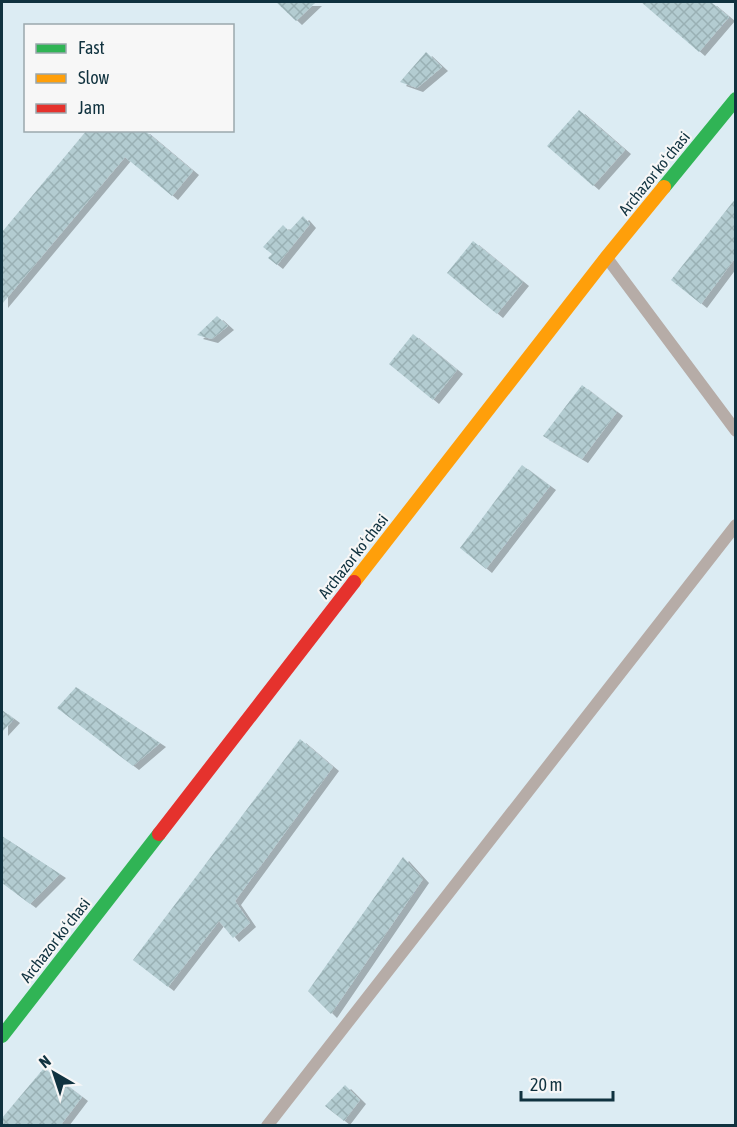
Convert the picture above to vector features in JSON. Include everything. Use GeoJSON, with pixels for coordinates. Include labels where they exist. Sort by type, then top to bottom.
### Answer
{"type":"FeatureCollection","features":[{"type":"Feature","properties":{"kind":"street","name":"Archazor koʻchasi"},"geometry":{"type":"LineString","coordinates":[[2,1036],[606,258],[735,99]]}},
{"type":"Feature","properties":{"kind":"lane"},"geometry":{"type":"LineString","coordinates":[[606,258],[735,431]]}},
{"type":"Feature","properties":{"kind":"lane"},"geometry":{"type":"LineString","coordinates":[[267,1125],[735,525]]}},
{"type":"Feature","properties":{"kind":"building"},"geometry":{"type":"Polygon","coordinates":[[[276,2],[316,2],[296,21],[276,2]]]}},
{"type":"Feature","properties":{"kind":"building"},"geometry":{"type":"Polygon","coordinates":[[[641,2],[711,2],[729,17],[699,52],[641,2]]]}},
{"type":"Feature","properties":{"kind":"building"},"geometry":{"type":"Polygon","coordinates":[[[426,52],[442,67],[417,88],[400,82],[426,52]]]}},
{"type":"Feature","properties":{"kind":"building"},"geometry":{"type":"Polygon","coordinates":[[[579,110],[625,150],[593,186],[547,146],[579,110]]]}},
{"type":"Feature","properties":{"kind":"building"},"geometry":{"type":"Polygon","coordinates":[[[85,132],[146,132],[193,171],[172,196],[125,157],[2,304],[2,232],[85,132]]]}},
{"type":"Feature","properties":{"kind":"building"},"geometry":{"type":"Polygon","coordinates":[[[736,198],[736,257],[701,304],[671,280],[736,198]]]}},
{"type":"Feature","properties":{"kind":"building"},"geometry":{"type":"Polygon","coordinates":[[[303,216],[310,224],[277,265],[268,258],[272,254],[263,247],[283,225],[289,231],[303,216]]]}},
{"type":"Feature","properties":{"kind":"building"},"geometry":{"type":"Polygon","coordinates":[[[473,241],[523,282],[497,314],[447,273],[473,241]]]}},
{"type":"Feature","properties":{"kind":"building"},"geometry":{"type":"Polygon","coordinates":[[[217,316],[228,326],[212,339],[197,335],[217,316]]]}},
{"type":"Feature","properties":{"kind":"building"},"geometry":{"type":"Polygon","coordinates":[[[413,334],[457,370],[433,400],[389,364],[413,334]]]}},
{"type":"Feature","properties":{"kind":"building"},"geometry":{"type":"Polygon","coordinates":[[[582,385],[617,412],[582,459],[543,436],[582,385]]]}},
{"type":"Feature","properties":{"kind":"building"},"geometry":{"type":"Polygon","coordinates":[[[522,465],[550,486],[486,569],[460,548],[522,465]]]}},
{"type":"Feature","properties":{"kind":"building"},"geometry":{"type":"Polygon","coordinates":[[[76,687],[160,743],[133,766],[57,708],[76,687]]]}},
{"type":"Feature","properties":{"kind":"building"},"geometry":{"type":"Polygon","coordinates":[[[2,710],[14,719],[2,732],[2,710]]]}},
{"type":"Feature","properties":{"kind":"building"},"geometry":{"type":"Polygon","coordinates":[[[300,739],[333,767],[235,901],[250,923],[233,938],[219,921],[168,987],[133,960],[300,739]]]}},
{"type":"Feature","properties":{"kind":"building"},"geometry":{"type":"Polygon","coordinates":[[[2,836],[60,874],[30,904],[2,883],[2,836]]]}},
{"type":"Feature","properties":{"kind":"building"},"geometry":{"type":"Polygon","coordinates":[[[403,857],[423,879],[331,1014],[308,991],[403,857]]]}},
{"type":"Feature","properties":{"kind":"building"},"geometry":{"type":"Polygon","coordinates":[[[44,1068],[82,1097],[60,1126],[2,1126],[2,1118],[44,1068]]]}},
{"type":"Feature","properties":{"kind":"building"},"geometry":{"type":"Polygon","coordinates":[[[345,1085],[360,1100],[344,1121],[325,1106],[345,1085]]]}},
{"type":"Feature","properties":{"kind":"traffic: fast"},"geometry":{"type":"LineString","coordinates":[[664,187],[736,99]]}},
{"type":"Feature","properties":{"kind":"traffic: fast"},"geometry":{"type":"LineString","coordinates":[[2,1036],[159,834]]}},
{"type":"Feature","properties":{"kind":"traffic: slow"},"geometry":{"type":"LineString","coordinates":[[354,582],[664,187]]}},
{"type":"Feature","properties":{"kind":"traffic: jam"},"geometry":{"type":"LineString","coordinates":[[159,834],[354,582]]}}]}
